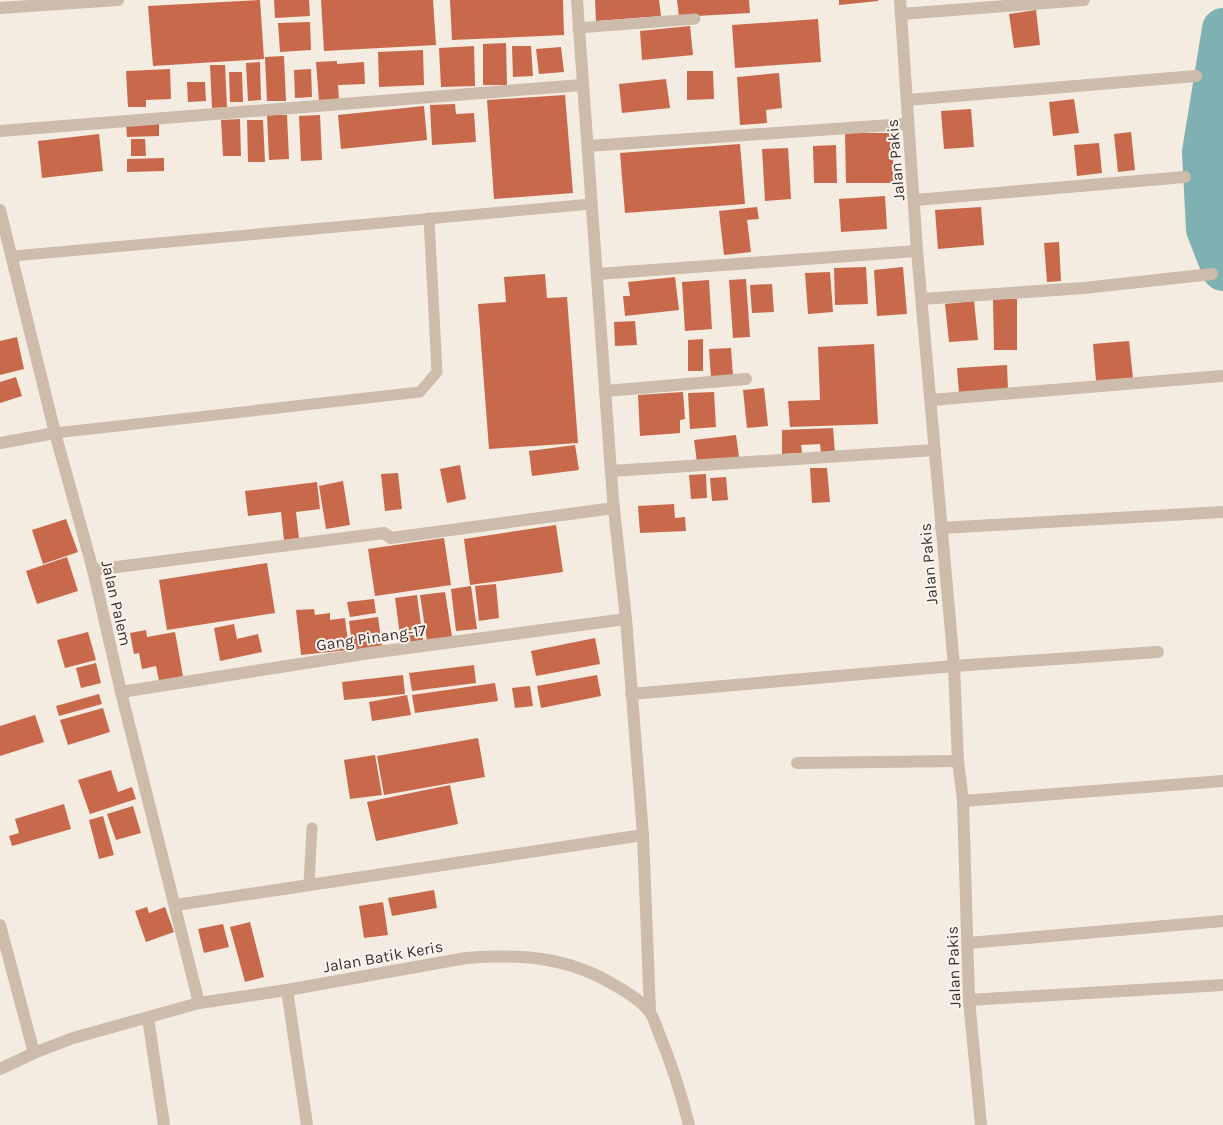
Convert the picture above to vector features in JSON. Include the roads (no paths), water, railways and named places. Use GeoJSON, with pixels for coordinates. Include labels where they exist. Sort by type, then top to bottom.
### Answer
{"type":"FeatureCollection","features":[{"type":"Feature","properties":{"kind":"street"},"geometry":{"type":"LineString","coordinates":[[0,8],[118,0]]}},
{"type":"Feature","properties":{"kind":"street"},"geometry":{"type":"LineString","coordinates":[[577,0],[611,471],[626,619],[643,835],[650,1011]]}},
{"type":"Feature","properties":{"kind":"street","name":"Jalan Pakis"},"geometry":{"type":"LineString","coordinates":[[900,0],[907,100],[906,124],[915,200],[917,251],[954,666],[958,761],[963,801],[969,1000],[981,1125]]}},
{"type":"Feature","properties":{"kind":"street"},"geometry":{"type":"LineString","coordinates":[[901,14],[1084,0]]}},
{"type":"Feature","properties":{"kind":"street"},"geometry":{"type":"LineString","coordinates":[[907,100],[1196,76]]}},
{"type":"Feature","properties":{"kind":"street"},"geometry":{"type":"LineString","coordinates":[[0,131],[582,85]]}},
{"type":"Feature","properties":{"kind":"street"},"geometry":{"type":"LineString","coordinates":[[588,146],[906,124]]}},
{"type":"Feature","properties":{"kind":"street"},"geometry":{"type":"LineString","coordinates":[[915,200],[1185,177]]}},
{"type":"Feature","properties":{"kind":"street","name":"Jalan Palem"},"geometry":{"type":"LineString","coordinates":[[0,210],[13,256],[55,434],[93,570],[121,692],[176,905],[199,1003]]}},
{"type":"Feature","properties":{"kind":"street"},"geometry":{"type":"LineString","coordinates":[[597,274],[917,251]]}},
{"type":"Feature","properties":{"kind":"street"},"geometry":{"type":"LineString","coordinates":[[922,299],[1084,288],[1212,274]]}},
{"type":"Feature","properties":{"kind":"street"},"geometry":{"type":"LineString","coordinates":[[931,400],[1222,376]]}},
{"type":"Feature","properties":{"kind":"street"},"geometry":{"type":"LineString","coordinates":[[605,391],[746,379]]}},
{"type":"Feature","properties":{"kind":"street"},"geometry":{"type":"LineString","coordinates":[[0,443],[55,434]]}},
{"type":"Feature","properties":{"kind":"street"},"geometry":{"type":"LineString","coordinates":[[611,471],[935,450]]}},
{"type":"Feature","properties":{"kind":"street"},"geometry":{"type":"LineString","coordinates":[[93,570],[384,533],[391,538],[614,508]]}},
{"type":"Feature","properties":{"kind":"street"},"geometry":{"type":"LineString","coordinates":[[941,528],[1223,512]]}},
{"type":"Feature","properties":{"kind":"street","name":"Gang Pinang-17"},"geometry":{"type":"LineString","coordinates":[[121,692],[370,653],[626,619]]}},
{"type":"Feature","properties":{"kind":"street"},"geometry":{"type":"LineString","coordinates":[[631,694],[954,666],[1158,652]]}},
{"type":"Feature","properties":{"kind":"street"},"geometry":{"type":"LineString","coordinates":[[797,763],[958,761]]}},
{"type":"Feature","properties":{"kind":"street"},"geometry":{"type":"LineString","coordinates":[[963,801],[1223,780]]}},
{"type":"Feature","properties":{"kind":"street"},"geometry":{"type":"LineString","coordinates":[[176,905],[643,835]]}},
{"type":"Feature","properties":{"kind":"street"},"geometry":{"type":"LineString","coordinates":[[968,943],[1223,921]]}},
{"type":"Feature","properties":{"kind":"street"},"geometry":{"type":"LineString","coordinates":[[0,925],[34,1053]]}},
{"type":"Feature","properties":{"kind":"street","name":"Jalan Batik Keris"},"geometry":{"type":"LineString","coordinates":[[0,1069],[73,1038],[199,1003],[287,990],[466,958],[492,956],[537,958],[574,964],[598,975],[629,994],[650,1011],[670,1063],[689,1125]]}},
{"type":"Feature","properties":{"kind":"street"},"geometry":{"type":"LineString","coordinates":[[969,1000],[1223,985]]}},
{"type":"Feature","properties":{"kind":"street"},"geometry":{"type":"LineString","coordinates":[[287,990],[307,1125]]}},
{"type":"Feature","properties":{"kind":"street"},"geometry":{"type":"LineString","coordinates":[[148,1018],[164,1125]]}},
{"type":"Feature","properties":{"kind":"lane"},"geometry":{"type":"LineString","coordinates":[[578,28],[695,19]]}},
{"type":"Feature","properties":{"kind":"lane"},"geometry":{"type":"LineString","coordinates":[[13,256],[592,204]]}},
{"type":"Feature","properties":{"kind":"lane"},"geometry":{"type":"LineString","coordinates":[[55,434],[420,392],[437,372],[429,218]]}},
{"type":"Feature","properties":{"kind":"lane"},"geometry":{"type":"LineString","coordinates":[[309,885],[312,828]]}},
{"type":"Feature","properties":{"kind":"waterway"},"geometry":{"type":"LineString","coordinates":[[1223,29],[1203,152],[1207,229],[1223,270]]}}]}
